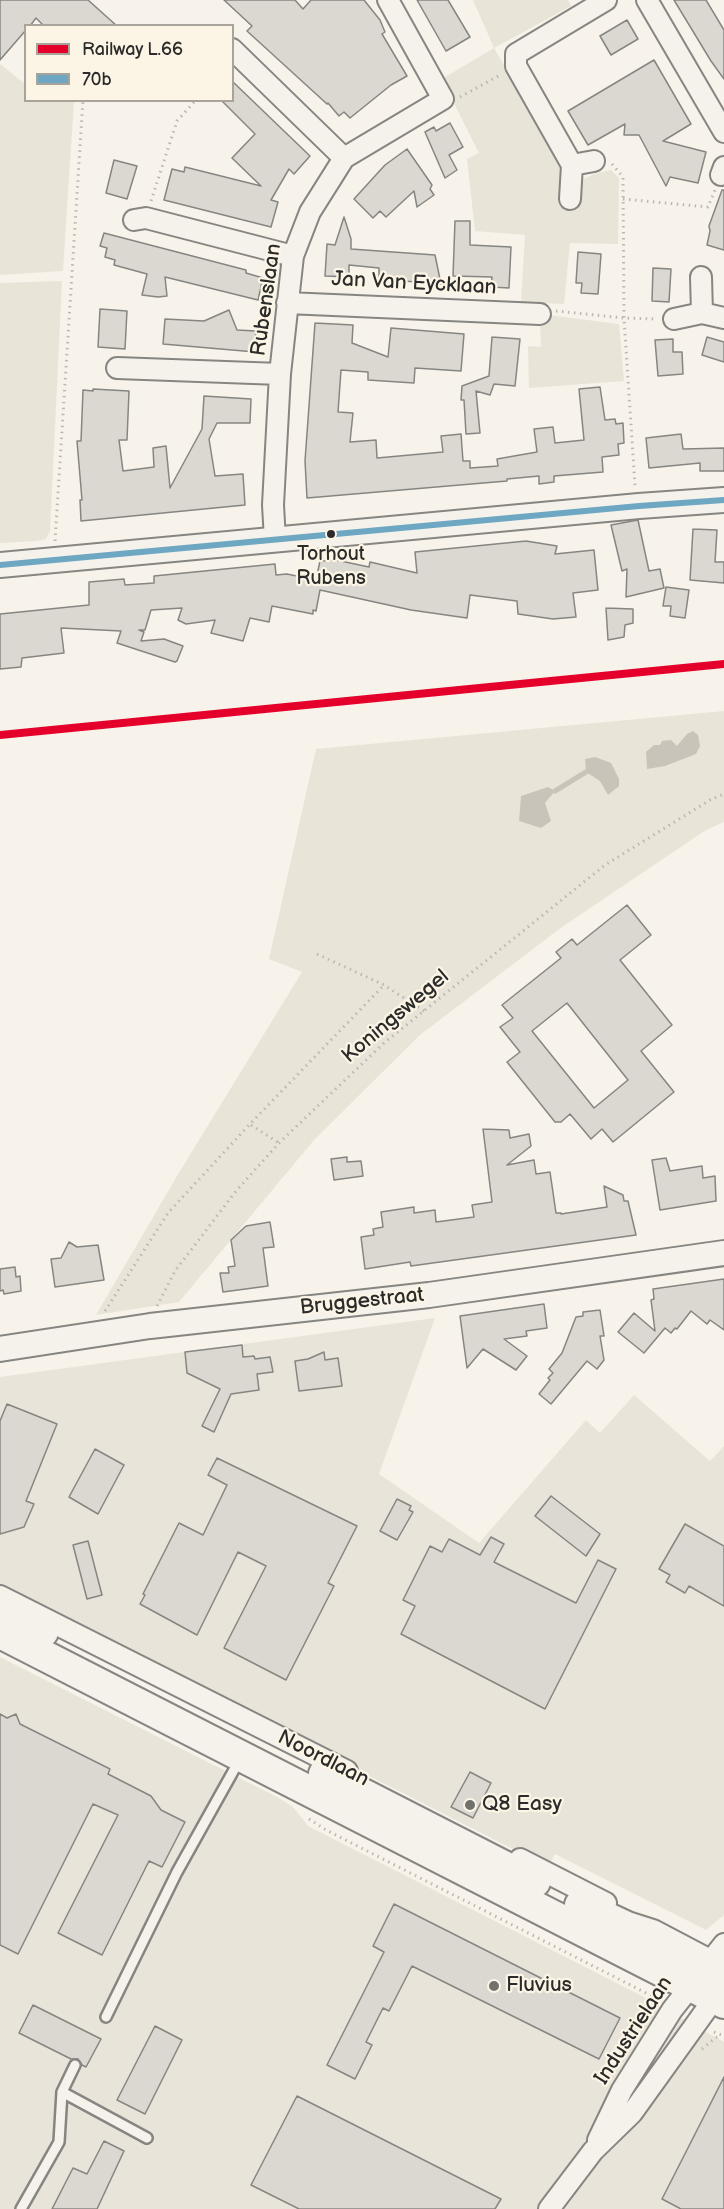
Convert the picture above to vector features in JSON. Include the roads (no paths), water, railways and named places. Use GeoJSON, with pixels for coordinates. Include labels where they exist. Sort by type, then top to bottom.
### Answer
{"type":"FeatureCollection","features":[{"type":"Feature","properties":{"kind":"main road","name":"Noordlaan"},"geometry":{"type":"LineString","coordinates":[[0,1611],[577,1904],[619,1924],[652,1935],[716,1979]]}},
{"type":"Feature","properties":{"kind":"main road","name":"Noordlaan"},"geometry":{"type":"LineString","coordinates":[[0,1634],[275,1773],[716,1979]]}},
{"type":"Feature","properties":{"kind":"street","name":"Rubenslaan"},"geometry":{"type":"LineString","coordinates":[[275,540],[273,505],[280,374],[293,256],[310,212],[344,158],[443,99],[388,0]]}},
{"type":"Feature","properties":{"kind":"street"},"geometry":{"type":"LineString","coordinates":[[570,200],[572,165],[516,66],[516,54],[606,0]]}},
{"type":"Feature","properties":{"kind":"street"},"geometry":{"type":"LineString","coordinates":[[647,0],[724,132]]}},
{"type":"Feature","properties":{"kind":"street"},"geometry":{"type":"LineString","coordinates":[[235,56],[344,158]]}},
{"type":"Feature","properties":{"kind":"street"},"geometry":{"type":"LineString","coordinates":[[572,165],[594,161]]}},
{"type":"Feature","properties":{"kind":"street"},"geometry":{"type":"LineString","coordinates":[[140,219],[293,256]]}},
{"type":"Feature","properties":{"kind":"street"},"geometry":{"type":"LineString","coordinates":[[701,277],[702,313]]}},
{"type":"Feature","properties":{"kind":"street","name":"Jan Van Eycklaan"},"geometry":{"type":"LineString","coordinates":[[287,303],[540,314]]}},
{"type":"Feature","properties":{"kind":"street"},"geometry":{"type":"LineString","coordinates":[[674,319],[702,313],[724,318]]}},
{"type":"Feature","properties":{"kind":"street"},"geometry":{"type":"LineString","coordinates":[[117,368],[280,374]]}},
{"type":"Feature","properties":{"kind":"street"},"geometry":{"type":"LineString","coordinates":[[0,565],[724,500]]}},
{"type":"Feature","properties":{"kind":"street","name":"Bruggestraat"},"geometry":{"type":"LineString","coordinates":[[0,1349],[150,1326],[429,1295],[724,1253]]}},
{"type":"Feature","properties":{"kind":"street","name":"Noordlaan"},"geometry":{"type":"LineString","coordinates":[[0,1596],[607,1903],[625,1915],[640,1931]]}},
{"type":"Feature","properties":{"kind":"street","name":"Noordlaan"},"geometry":{"type":"LineString","coordinates":[[0,1649],[249,1775],[262,1776],[275,1773]]}},
{"type":"Feature","properties":{"kind":"street","name":"Industrielaan"},"geometry":{"type":"LineString","coordinates":[[593,2151],[622,2090],[672,2010],[716,1979]]}},
{"type":"Feature","properties":{"kind":"street","name":"Industrielaan"},"geometry":{"type":"LineString","coordinates":[[549,2209],[593,2151],[632,2113],[716,1979]]}},
{"type":"Feature","properties":{"kind":"lane"},"geometry":{"type":"LineString","coordinates":[[106,2017],[177,1872],[235,1768]]}},
{"type":"Feature","properties":{"kind":"lane"},"geometry":{"type":"LineString","coordinates":[[21,2209],[59,2142],[62,2092],[75,2065]]}},
{"type":"Feature","properties":{"kind":"lane"},"geometry":{"type":"LineString","coordinates":[[62,2092],[147,2138]]}},
{"type":"Feature","properties":{"kind":"waterway"},"geometry":{"type":"LineString","coordinates":[[555,791],[586,772]]}},
{"type":"Feature","properties":{"kind":"rail line","name":"L.66"},"geometry":{"type":"LineString","coordinates":[[0,735],[724,664]]}},
{"type":"Feature","properties":{"kind":"place","name":"Torhout Rubens"},"geometry":{"type":"Point","coordinates":[331,534]}},
{"type":"Feature","properties":{"kind":"place","name":"Q8 Easy"},"geometry":{"type":"Point","coordinates":[470,1805]}},
{"type":"Feature","properties":{"kind":"place","name":"Fluvius"},"geometry":{"type":"Point","coordinates":[494,1986]}}]}
